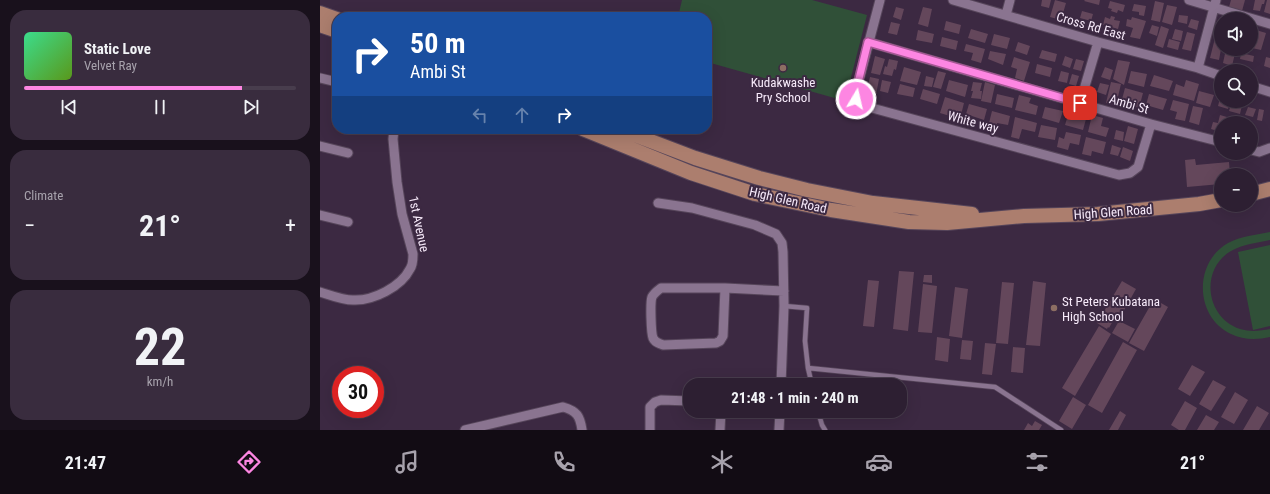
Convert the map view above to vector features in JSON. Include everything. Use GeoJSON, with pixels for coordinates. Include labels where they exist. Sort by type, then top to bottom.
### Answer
{"type":"FeatureCollection","features":[{"type":"Feature","properties":{"kind":"main road"},"geometry":{"type":"LineString","coordinates":[[320,13],[332,17]]}},
{"type":"Feature","properties":{"kind":"main road"},"geometry":{"type":"LineString","coordinates":[[320,25],[332,29]]}},
{"type":"Feature","properties":{"kind":"main road","name":"High Glen Road"},"geometry":{"type":"LineString","coordinates":[[596,134],[691,172],[756,194],[831,210],[909,222],[947,223],[1024,216],[1098,214],[1214,201]]}},
{"type":"Feature","properties":{"kind":"main road","name":"High Glen Road"},"geometry":{"type":"LineString","coordinates":[[632,134],[695,158],[758,178],[807,190],[873,203],[1004,218]]}},
{"type":"Feature","properties":{"kind":"main road"},"geometry":{"type":"LineString","coordinates":[[1258,192],[1270,189]]}},
{"type":"Feature","properties":{"kind":"street","name":"White way"},"geometry":{"type":"LineString","coordinates":[[880,0],[856,91],[856,99],[861,105],[1119,175],[1130,173],[1138,167],[1151,124]]}},
{"type":"Feature","properties":{"kind":"street","name":"Cross Rd East"},"geometry":{"type":"LineString","coordinates":[[954,0],[1098,42],[1214,74]]}},
{"type":"Feature","properties":{"kind":"street"},"geometry":{"type":"LineString","coordinates":[[1006,15],[1010,0]]}},
{"type":"Feature","properties":{"kind":"street"},"geometry":{"type":"LineString","coordinates":[[1188,0],[1215,4],[1270,24]]}},
{"type":"Feature","properties":{"kind":"street"},"geometry":{"type":"LineString","coordinates":[[1198,68],[1215,4]]}},
{"type":"Feature","properties":{"kind":"street","name":"Ambi St"},"geometry":{"type":"LineString","coordinates":[[868,42],[1151,124],[1214,140]]}},
{"type":"Feature","properties":{"kind":"street"},"geometry":{"type":"LineString","coordinates":[[1080,103],[1098,42]]}},
{"type":"Feature","properties":{"kind":"street"},"geometry":{"type":"LineString","coordinates":[[320,78],[332,81]]}},
{"type":"Feature","properties":{"kind":"street"},"geometry":{"type":"LineString","coordinates":[[1258,88],[1270,92]]}},
{"type":"Feature","properties":{"kind":"street","name":"1st Avenue"},"geometry":{"type":"LineString","coordinates":[[320,292],[352,300],[364,300],[372,298],[396,286],[410,270],[413,261],[413,254],[402,214],[397,182],[394,134]]}},
{"type":"Feature","properties":{"kind":"street"},"geometry":{"type":"LineString","coordinates":[[320,146],[348,153]]}},
{"type":"Feature","properties":{"kind":"street"},"geometry":{"type":"LineString","coordinates":[[1258,152],[1270,148]]}},
{"type":"Feature","properties":{"kind":"street"},"geometry":{"type":"LineString","coordinates":[[658,203],[692,208],[755,225],[776,234],[782,243],[783,252],[784,306],[781,378]]}},
{"type":"Feature","properties":{"kind":"street"},"geometry":{"type":"LineString","coordinates":[[320,215],[348,222]]}},
{"type":"Feature","properties":{"kind":"street"},"geometry":{"type":"LineString","coordinates":[[725,288],[723,336],[720,342],[663,345],[656,343],[653,338],[651,326],[652,298],[655,292],[661,288],[725,288],[784,290]]}},
{"type":"Feature","properties":{"kind":"street"},"geometry":{"type":"LineString","coordinates":[[650,430],[650,407],[655,402],[661,400],[683,401]]}},
{"type":"Feature","properties":{"kind":"street"},"geometry":{"type":"LineString","coordinates":[[465,430],[563,407],[575,412],[580,420],[582,430]]}},
{"type":"Feature","properties":{"kind":"street"},"geometry":{"type":"LineString","coordinates":[[720,430],[721,418]]}},
{"type":"Feature","properties":{"kind":"street"},"geometry":{"type":"LineString","coordinates":[[779,430],[780,418]]}},
{"type":"Feature","properties":{"kind":"lane"},"geometry":{"type":"LineString","coordinates":[[784,306],[807,308],[804,341],[810,378]]}},
{"type":"Feature","properties":{"kind":"lane"},"geometry":{"type":"LineString","coordinates":[[808,368],[995,386],[1062,430]]}},
{"type":"Feature","properties":{"kind":"lane"},"geometry":{"type":"LineString","coordinates":[[820,418],[825,430]]}},
{"type":"Feature","properties":{"kind":"green space"},"geometry":{"type":"Polygon","coordinates":[[[682,0],[812,0],[867,15],[845,101],[712,63],[712,12],[679,12],[682,0]]]}},
{"type":"Feature","properties":{"kind":"green space"},"geometry":{"type":"Polygon","coordinates":[[[1270,232],[1270,240],[1245,245],[1231,251],[1221,259],[1214,269],[1211,280],[1211,292],[1214,304],[1219,314],[1228,323],[1240,329],[1255,331],[1270,329],[1270,337],[1250,339],[1236,336],[1219,326],[1210,315],[1205,303],[1203,290],[1204,276],[1209,263],[1217,252],[1228,243],[1243,237],[1270,232]]]}},
{"type":"Feature","properties":{"kind":"green space"},"geometry":{"type":"Polygon","coordinates":[[[1270,245],[1270,326],[1253,330],[1238,252],[1270,245]]]}},
{"type":"Feature","properties":{"kind":"building"},"geometry":{"type":"Polygon","coordinates":[[[1042,0],[1051,0],[1049,8],[1041,6],[1042,0]]]}},
{"type":"Feature","properties":{"kind":"building"},"geometry":{"type":"Polygon","coordinates":[[[1055,0],[1066,3],[1061,20],[1050,17],[1055,0]]]}},
{"type":"Feature","properties":{"kind":"building"},"geometry":{"type":"Polygon","coordinates":[[[1100,0],[1099,5],[1084,1],[1100,0]]]}},
{"type":"Feature","properties":{"kind":"building"},"geometry":{"type":"Polygon","coordinates":[[[1231,0],[1245,0],[1242,11],[1229,7],[1231,0]]]}},
{"type":"Feature","properties":{"kind":"building"},"geometry":{"type":"Polygon","coordinates":[[[1255,0],[1265,0],[1260,11],[1253,10],[1255,0]]]}},
{"type":"Feature","properties":{"kind":"building"},"geometry":{"type":"Polygon","coordinates":[[[1267,0],[1270,0],[1270,14],[1264,12],[1267,0]]]}},
{"type":"Feature","properties":{"kind":"building"},"geometry":{"type":"Polygon","coordinates":[[[1110,1],[1125,5],[1123,12],[1118,10],[1117,13],[1111,11],[1112,9],[1108,8],[1110,1]]]}},
{"type":"Feature","properties":{"kind":"building"},"geometry":{"type":"Polygon","coordinates":[[[1155,1],[1164,3],[1160,22],[1151,20],[1155,1]]]}},
{"type":"Feature","properties":{"kind":"building"},"geometry":{"type":"Polygon","coordinates":[[[1134,4],[1146,6],[1144,16],[1139,15],[1139,12],[1132,11],[1134,4]]]}},
{"type":"Feature","properties":{"kind":"building"},"geometry":{"type":"Polygon","coordinates":[[[1167,5],[1177,7],[1172,25],[1162,22],[1167,5]]]}},
{"type":"Feature","properties":{"kind":"building"},"geometry":{"type":"Polygon","coordinates":[[[896,7],[904,9],[901,20],[893,17],[896,7]]]}},
{"type":"Feature","properties":{"kind":"building"},"geometry":{"type":"Polygon","coordinates":[[[923,7],[932,9],[928,27],[918,24],[923,7]]]}},
{"type":"Feature","properties":{"kind":"building"},"geometry":{"type":"Polygon","coordinates":[[[1082,11],[1093,14],[1091,21],[1080,18],[1082,11]]]}},
{"type":"Feature","properties":{"kind":"building"},"geometry":{"type":"Polygon","coordinates":[[[1179,15],[1188,16],[1187,24],[1178,22],[1179,15]]]}},
{"type":"Feature","properties":{"kind":"building"},"geometry":{"type":"Polygon","coordinates":[[[1111,16],[1115,17],[1114,20],[1120,21],[1118,29],[1103,25],[1105,17],[1110,19],[1111,16]]]}},
{"type":"Feature","properties":{"kind":"building"},"geometry":{"type":"Polygon","coordinates":[[[1132,17],[1146,21],[1140,39],[1130,37],[1133,28],[1126,26],[1127,19],[1131,20],[1132,17]]]}},
{"type":"Feature","properties":{"kind":"building"},"geometry":{"type":"Polygon","coordinates":[[[1191,19],[1199,21],[1197,30],[1188,27],[1191,19]]]}},
{"type":"Feature","properties":{"kind":"building"},"geometry":{"type":"Polygon","coordinates":[[[946,21],[961,25],[959,34],[944,30],[946,21]]]}},
{"type":"Feature","properties":{"kind":"building"},"geometry":{"type":"Polygon","coordinates":[[[891,22],[900,24],[897,35],[888,33],[891,22]]]}},
{"type":"Feature","properties":{"kind":"building"},"geometry":{"type":"Polygon","coordinates":[[[1152,25],[1159,27],[1157,36],[1149,33],[1152,25]]]}},
{"type":"Feature","properties":{"kind":"building"},"geometry":{"type":"Polygon","coordinates":[[[1161,26],[1169,29],[1163,48],[1155,45],[1161,26]]]}},
{"type":"Feature","properties":{"kind":"building"},"geometry":{"type":"Polygon","coordinates":[[[971,29],[988,34],[985,43],[968,38],[971,29]]]}},
{"type":"Feature","properties":{"kind":"building"},"geometry":{"type":"Polygon","coordinates":[[[1175,29],[1183,31],[1181,41],[1172,39],[1175,29]]]}},
{"type":"Feature","properties":{"kind":"building"},"geometry":{"type":"Polygon","coordinates":[[[918,30],[934,34],[932,43],[916,40],[918,30]]]}},
{"type":"Feature","properties":{"kind":"building"},"geometry":{"type":"Polygon","coordinates":[[[1258,31],[1266,33],[1261,50],[1258,49],[1258,31]]]}},
{"type":"Feature","properties":{"kind":"building"},"geometry":{"type":"Polygon","coordinates":[[[1187,32],[1195,34],[1191,51],[1182,49],[1187,32]]]}},
{"type":"Feature","properties":{"kind":"building"},"geometry":{"type":"Polygon","coordinates":[[[994,34],[1010,38],[1007,49],[991,45],[994,34]]]}},
{"type":"Feature","properties":{"kind":"building"},"geometry":{"type":"Polygon","coordinates":[[[942,37],[958,41],[956,50],[940,46],[942,37]]]}},
{"type":"Feature","properties":{"kind":"building"},"geometry":{"type":"Polygon","coordinates":[[[1169,39],[1180,42],[1178,50],[1167,47],[1169,39]]]}},
{"type":"Feature","properties":{"kind":"building"},"geometry":{"type":"Polygon","coordinates":[[[1018,42],[1030,46],[1027,55],[1015,51],[1018,42]]]}},
{"type":"Feature","properties":{"kind":"building"},"geometry":{"type":"Polygon","coordinates":[[[1214,42],[1214,56],[1220,56],[1219,60],[1210,58],[1214,42]]]}},
{"type":"Feature","properties":{"kind":"building"},"geometry":{"type":"Polygon","coordinates":[[[966,44],[985,49],[981,63],[971,60],[973,53],[964,51],[966,44]]]}},
{"type":"Feature","properties":{"kind":"building"},"geometry":{"type":"Polygon","coordinates":[[[1042,50],[1057,54],[1055,62],[1039,58],[1042,50]]]}},
{"type":"Feature","properties":{"kind":"building"},"geometry":{"type":"Polygon","coordinates":[[[990,51],[1006,54],[1003,65],[988,59],[990,51]]]}},
{"type":"Feature","properties":{"kind":"building"},"geometry":{"type":"Polygon","coordinates":[[[875,56],[885,59],[880,75],[871,73],[875,56]]]}},
{"type":"Feature","properties":{"kind":"building"},"geometry":{"type":"Polygon","coordinates":[[[1065,56],[1073,59],[1070,68],[1062,65],[1065,56]]]}},
{"type":"Feature","properties":{"kind":"building"},"geometry":{"type":"Polygon","coordinates":[[[1224,56],[1234,56],[1232,64],[1223,63],[1224,56]]]}},
{"type":"Feature","properties":{"kind":"building"},"geometry":{"type":"Polygon","coordinates":[[[1240,56],[1254,56],[1253,62],[1240,59],[1240,56]]]}},
{"type":"Feature","properties":{"kind":"building"},"geometry":{"type":"Polygon","coordinates":[[[1014,57],[1030,62],[1024,81],[1015,78],[1017,69],[1011,67],[1014,57]]]}},
{"type":"Feature","properties":{"kind":"building"},"geometry":{"type":"Polygon","coordinates":[[[1266,57],[1270,58],[1270,68],[1264,66],[1266,57]]]}},
{"type":"Feature","properties":{"kind":"building"},"geometry":{"type":"Polygon","coordinates":[[[889,59],[898,61],[896,70],[894,69],[892,76],[883,74],[889,59]]]}},
{"type":"Feature","properties":{"kind":"building"},"geometry":{"type":"Polygon","coordinates":[[[1076,59],[1084,61],[1081,71],[1073,69],[1076,59]]]}},
{"type":"Feature","properties":{"kind":"building"},"geometry":{"type":"Polygon","coordinates":[[[1118,60],[1130,62],[1124,85],[1113,79],[1118,60]]]}},
{"type":"Feature","properties":{"kind":"building"},"geometry":{"type":"Polygon","coordinates":[[[1037,64],[1052,68],[1050,77],[1035,73],[1037,64]]]}},
{"type":"Feature","properties":{"kind":"building"},"geometry":{"type":"Polygon","coordinates":[[[904,67],[921,72],[917,85],[900,81],[904,67]]]}},
{"type":"Feature","properties":{"kind":"building"},"geometry":{"type":"Polygon","coordinates":[[[1105,67],[1113,70],[1110,80],[1101,77],[1105,67]]]}},
{"type":"Feature","properties":{"kind":"building"},"geometry":{"type":"Polygon","coordinates":[[[938,71],[946,73],[941,89],[933,87],[938,71]]]}},
{"type":"Feature","properties":{"kind":"building"},"geometry":{"type":"Polygon","coordinates":[[[1061,71],[1069,73],[1067,83],[1058,81],[1061,71]]]}},
{"type":"Feature","properties":{"kind":"building"},"geometry":{"type":"Polygon","coordinates":[[[1131,71],[1147,74],[1144,87],[1128,83],[1131,71]]]}},
{"type":"Feature","properties":{"kind":"building"},"geometry":{"type":"Polygon","coordinates":[[[1072,74],[1079,76],[1076,86],[1069,84],[1072,74]]]}},
{"type":"Feature","properties":{"kind":"building"},"geometry":{"type":"Polygon","coordinates":[[[1154,75],[1173,81],[1169,91],[1150,86],[1154,75]]]}},
{"type":"Feature","properties":{"kind":"building"},"geometry":{"type":"Polygon","coordinates":[[[926,76],[934,78],[932,87],[924,86],[926,76]]]}},
{"type":"Feature","properties":{"kind":"building"},"geometry":{"type":"Polygon","coordinates":[[[870,77],[879,79],[876,95],[866,93],[870,77]]]}},
{"type":"Feature","properties":{"kind":"building"},"geometry":{"type":"Polygon","coordinates":[[[882,80],[891,82],[888,93],[880,91],[882,80]]]}},
{"type":"Feature","properties":{"kind":"building"},"geometry":{"type":"Polygon","coordinates":[[[949,80],[968,85],[965,97],[946,91],[949,80]]]}},
{"type":"Feature","properties":{"kind":"building"},"geometry":{"type":"Polygon","coordinates":[[[1186,80],[1199,84],[1194,101],[1173,95],[1176,84],[1184,87],[1186,80]]]}},
{"type":"Feature","properties":{"kind":"building"},"geometry":{"type":"Polygon","coordinates":[[[973,82],[982,83],[980,91],[982,91],[981,99],[971,98],[973,82]]]}},
{"type":"Feature","properties":{"kind":"building"},"geometry":{"type":"Polygon","coordinates":[[[985,82],[995,85],[991,103],[981,101],[985,82]]]}},
{"type":"Feature","properties":{"kind":"building"},"geometry":{"type":"Polygon","coordinates":[[[1111,82],[1121,84],[1116,105],[1106,103],[1111,82]]]}},
{"type":"Feature","properties":{"kind":"building"},"geometry":{"type":"Polygon","coordinates":[[[1100,83],[1109,85],[1106,95],[1097,92],[1100,83]]]}},
{"type":"Feature","properties":{"kind":"building"},"geometry":{"type":"Polygon","coordinates":[[[900,84],[915,88],[913,97],[897,94],[900,84]]]}},
{"type":"Feature","properties":{"kind":"building"},"geometry":{"type":"Polygon","coordinates":[[[1125,88],[1143,93],[1139,108],[1121,103],[1125,88]]]}},
{"type":"Feature","properties":{"kind":"building"},"geometry":{"type":"Polygon","coordinates":[[[923,89],[940,94],[937,104],[920,99],[923,89]]]}},
{"type":"Feature","properties":{"kind":"building"},"geometry":{"type":"Polygon","coordinates":[[[1199,91],[1214,95],[1210,107],[1196,103],[1199,91]]]}},
{"type":"Feature","properties":{"kind":"building"},"geometry":{"type":"Polygon","coordinates":[[[997,94],[1014,98],[1012,108],[995,104],[997,94]]]}},
{"type":"Feature","properties":{"kind":"building"},"geometry":{"type":"Polygon","coordinates":[[[1149,94],[1167,99],[1163,110],[1146,105],[1149,94]]]}},
{"type":"Feature","properties":{"kind":"building"},"geometry":{"type":"Polygon","coordinates":[[[1019,95],[1031,98],[1029,103],[1038,106],[1036,115],[1015,110],[1019,95]]]}},
{"type":"Feature","properties":{"kind":"building"},"geometry":{"type":"Polygon","coordinates":[[[945,97],[964,103],[960,119],[940,113],[945,97]]]}},
{"type":"Feature","properties":{"kind":"building"},"geometry":{"type":"Polygon","coordinates":[[[1173,100],[1189,104],[1185,121],[1175,119],[1177,112],[1170,110],[1173,100]]]}},
{"type":"Feature","properties":{"kind":"building"},"geometry":{"type":"Polygon","coordinates":[[[969,104],[987,109],[984,120],[966,114],[969,104]]]}},
{"type":"Feature","properties":{"kind":"building"},"geometry":{"type":"Polygon","coordinates":[[[1193,106],[1203,108],[1199,125],[1189,122],[1193,106]]]}},
{"type":"Feature","properties":{"kind":"building"},"geometry":{"type":"Polygon","coordinates":[[[1045,107],[1063,111],[1059,123],[1042,118],[1045,107]]]}},
{"type":"Feature","properties":{"kind":"building"},"geometry":{"type":"Polygon","coordinates":[[[1230,108],[1241,108],[1240,114],[1229,111],[1230,108]]]}},
{"type":"Feature","properties":{"kind":"building"},"geometry":{"type":"Polygon","coordinates":[[[1248,108],[1256,109],[1253,116],[1245,115],[1248,108]]]}},
{"type":"Feature","properties":{"kind":"building"},"geometry":{"type":"Polygon","coordinates":[[[1259,109],[1264,110],[1262,121],[1258,120],[1259,109]]]}},
{"type":"Feature","properties":{"kind":"building"},"geometry":{"type":"Polygon","coordinates":[[[992,111],[1010,116],[1008,125],[997,123],[996,129],[988,127],[992,111]]]}},
{"type":"Feature","properties":{"kind":"building"},"geometry":{"type":"Polygon","coordinates":[[[1068,115],[1086,119],[1083,130],[1065,125],[1068,115]]]}},
{"type":"Feature","properties":{"kind":"building"},"geometry":{"type":"Polygon","coordinates":[[[1092,115],[1103,118],[1101,126],[1109,128],[1106,137],[1088,132],[1092,115]]]}},
{"type":"Feature","properties":{"kind":"building"},"geometry":{"type":"Polygon","coordinates":[[[1015,117],[1037,123],[1035,132],[1022,129],[1019,139],[1011,137],[1015,117]]]}},
{"type":"Feature","properties":{"kind":"building"},"geometry":{"type":"Polygon","coordinates":[[[1214,122],[1214,130],[1211,129],[1214,122]]]}},
{"type":"Feature","properties":{"kind":"building"},"geometry":{"type":"Polygon","coordinates":[[[1041,125],[1057,128],[1055,140],[1038,137],[1041,125]]]}},
{"type":"Feature","properties":{"kind":"building"},"geometry":{"type":"Polygon","coordinates":[[[1128,126],[1138,129],[1134,144],[1124,141],[1128,126]]]}},
{"type":"Feature","properties":{"kind":"building"},"geometry":{"type":"Polygon","coordinates":[[[1116,130],[1124,132],[1123,141],[1114,139],[1116,130]]]}},
{"type":"Feature","properties":{"kind":"building"},"geometry":{"type":"Polygon","coordinates":[[[1066,132],[1081,135],[1079,145],[1070,143],[1068,150],[1057,147],[1059,137],[1064,139],[1066,132]]]}},
{"type":"Feature","properties":{"kind":"building"},"geometry":{"type":"Polygon","coordinates":[[[1086,137],[1106,142],[1103,154],[1092,151],[1091,156],[1082,154],[1086,137]]]}},
{"type":"Feature","properties":{"kind":"building"},"geometry":{"type":"Polygon","coordinates":[[[1112,145],[1121,148],[1118,156],[1110,154],[1112,145]]]}},
{"type":"Feature","properties":{"kind":"building"},"geometry":{"type":"Polygon","coordinates":[[[1123,147],[1133,151],[1130,161],[1120,157],[1123,147]]]}},
{"type":"Feature","properties":{"kind":"building"},"geometry":{"type":"Polygon","coordinates":[[[1195,159],[1196,165],[1229,162],[1229,168],[1214,168],[1214,185],[1187,187],[1185,160],[1195,159]]]}},
{"type":"Feature","properties":{"kind":"building"},"geometry":{"type":"Polygon","coordinates":[[[899,271],[914,272],[908,331],[893,329],[899,271]]]}},
{"type":"Feature","properties":{"kind":"building"},"geometry":{"type":"Polygon","coordinates":[[[924,275],[932,275],[932,283],[923,282],[924,275]]]}},
{"type":"Feature","properties":{"kind":"building"},"geometry":{"type":"Polygon","coordinates":[[[868,280],[879,281],[874,327],[863,326],[868,280]]]}},
{"type":"Feature","properties":{"kind":"building"},"geometry":{"type":"Polygon","coordinates":[[[1033,281],[1046,283],[1040,346],[1026,345],[1033,281]]]}},
{"type":"Feature","properties":{"kind":"building"},"geometry":{"type":"Polygon","coordinates":[[[1122,281],[1136,289],[1118,321],[1114,319],[1107,329],[1097,323],[1122,281]]]}},
{"type":"Feature","properties":{"kind":"building"},"geometry":{"type":"Polygon","coordinates":[[[1002,282],[1014,283],[1008,344],[996,343],[1002,282]]]}},
{"type":"Feature","properties":{"kind":"building"},"geometry":{"type":"Polygon","coordinates":[[[923,284],[937,286],[932,333],[918,332],[923,284]]]}},
{"type":"Feature","properties":{"kind":"building"},"geometry":{"type":"Polygon","coordinates":[[[955,287],[968,289],[962,338],[949,336],[955,287]]]}},
{"type":"Feature","properties":{"kind":"building"},"geometry":{"type":"Polygon","coordinates":[[[1154,299],[1168,307],[1144,351],[1129,343],[1154,299]]]}},
{"type":"Feature","properties":{"kind":"building"},"geometry":{"type":"Polygon","coordinates":[[[1119,321],[1135,329],[1128,342],[1112,333],[1119,321]]]}},
{"type":"Feature","properties":{"kind":"building"},"geometry":{"type":"Polygon","coordinates":[[[1099,326],[1111,334],[1075,396],[1062,388],[1099,326]]]}},
{"type":"Feature","properties":{"kind":"building"},"geometry":{"type":"Polygon","coordinates":[[[937,337],[950,339],[948,362],[935,360],[937,337]]]}},
{"type":"Feature","properties":{"kind":"building"},"geometry":{"type":"Polygon","coordinates":[[[962,340],[973,341],[971,360],[960,359],[962,340]]]}},
{"type":"Feature","properties":{"kind":"building"},"geometry":{"type":"Polygon","coordinates":[[[1123,342],[1137,350],[1102,413],[1088,405],[1123,342]]]}},
{"type":"Feature","properties":{"kind":"building"},"geometry":{"type":"Polygon","coordinates":[[[985,343],[996,344],[992,375],[982,374],[985,343]]]}},
{"type":"Feature","properties":{"kind":"building"},"geometry":{"type":"Polygon","coordinates":[[[1013,347],[1025,348],[1023,373],[1011,372],[1013,347]]]}},
{"type":"Feature","properties":{"kind":"building"},"geometry":{"type":"Polygon","coordinates":[[[1192,365],[1205,372],[1190,396],[1178,389],[1192,365]]]}},
{"type":"Feature","properties":{"kind":"building"},"geometry":{"type":"Polygon","coordinates":[[[1213,380],[1226,387],[1211,411],[1199,404],[1213,380]]]}},
{"type":"Feature","properties":{"kind":"building"},"geometry":{"type":"Polygon","coordinates":[[[1235,392],[1248,400],[1234,424],[1221,417],[1235,392]]]}},
{"type":"Feature","properties":{"kind":"building"},"geometry":{"type":"Polygon","coordinates":[[[1073,397],[1086,405],[1072,429],[1059,421],[1073,397]]]}},
{"type":"Feature","properties":{"kind":"building"},"geometry":{"type":"Polygon","coordinates":[[[1185,401],[1197,408],[1185,430],[1179,430],[1171,425],[1185,401]]]}},
{"type":"Feature","properties":{"kind":"building"},"geometry":{"type":"Polygon","coordinates":[[[1257,406],[1269,413],[1259,430],[1243,430],[1257,406]]]}},
{"type":"Feature","properties":{"kind":"building"},"geometry":{"type":"Polygon","coordinates":[[[1120,411],[1126,415],[1118,430],[1109,430],[1120,411]]]}},
{"type":"Feature","properties":{"kind":"building"},"geometry":{"type":"Polygon","coordinates":[[[1206,415],[1219,422],[1214,430],[1197,430],[1206,415]]]}},
{"type":"Feature","properties":{"kind":"building"},"geometry":{"type":"Polygon","coordinates":[[[1035,421],[1042,425],[1039,430],[1024,430],[1028,423],[1032,426],[1035,421]]]}},
{"type":"Feature","properties":{"kind":"place","name":"Kudakwashe Pry School"},"geometry":{"type":"Point","coordinates":[783,68]}},
{"type":"Feature","properties":{"kind":"place","name":"St Peters Kubatana High School"},"geometry":{"type":"Point","coordinates":[1054,308]}},
{"type":"Feature","properties":{"kind":"route"},"geometry":{"type":"LineString","coordinates":[[856,99],[856,91],[868,42],[1080,103]]}}]}
